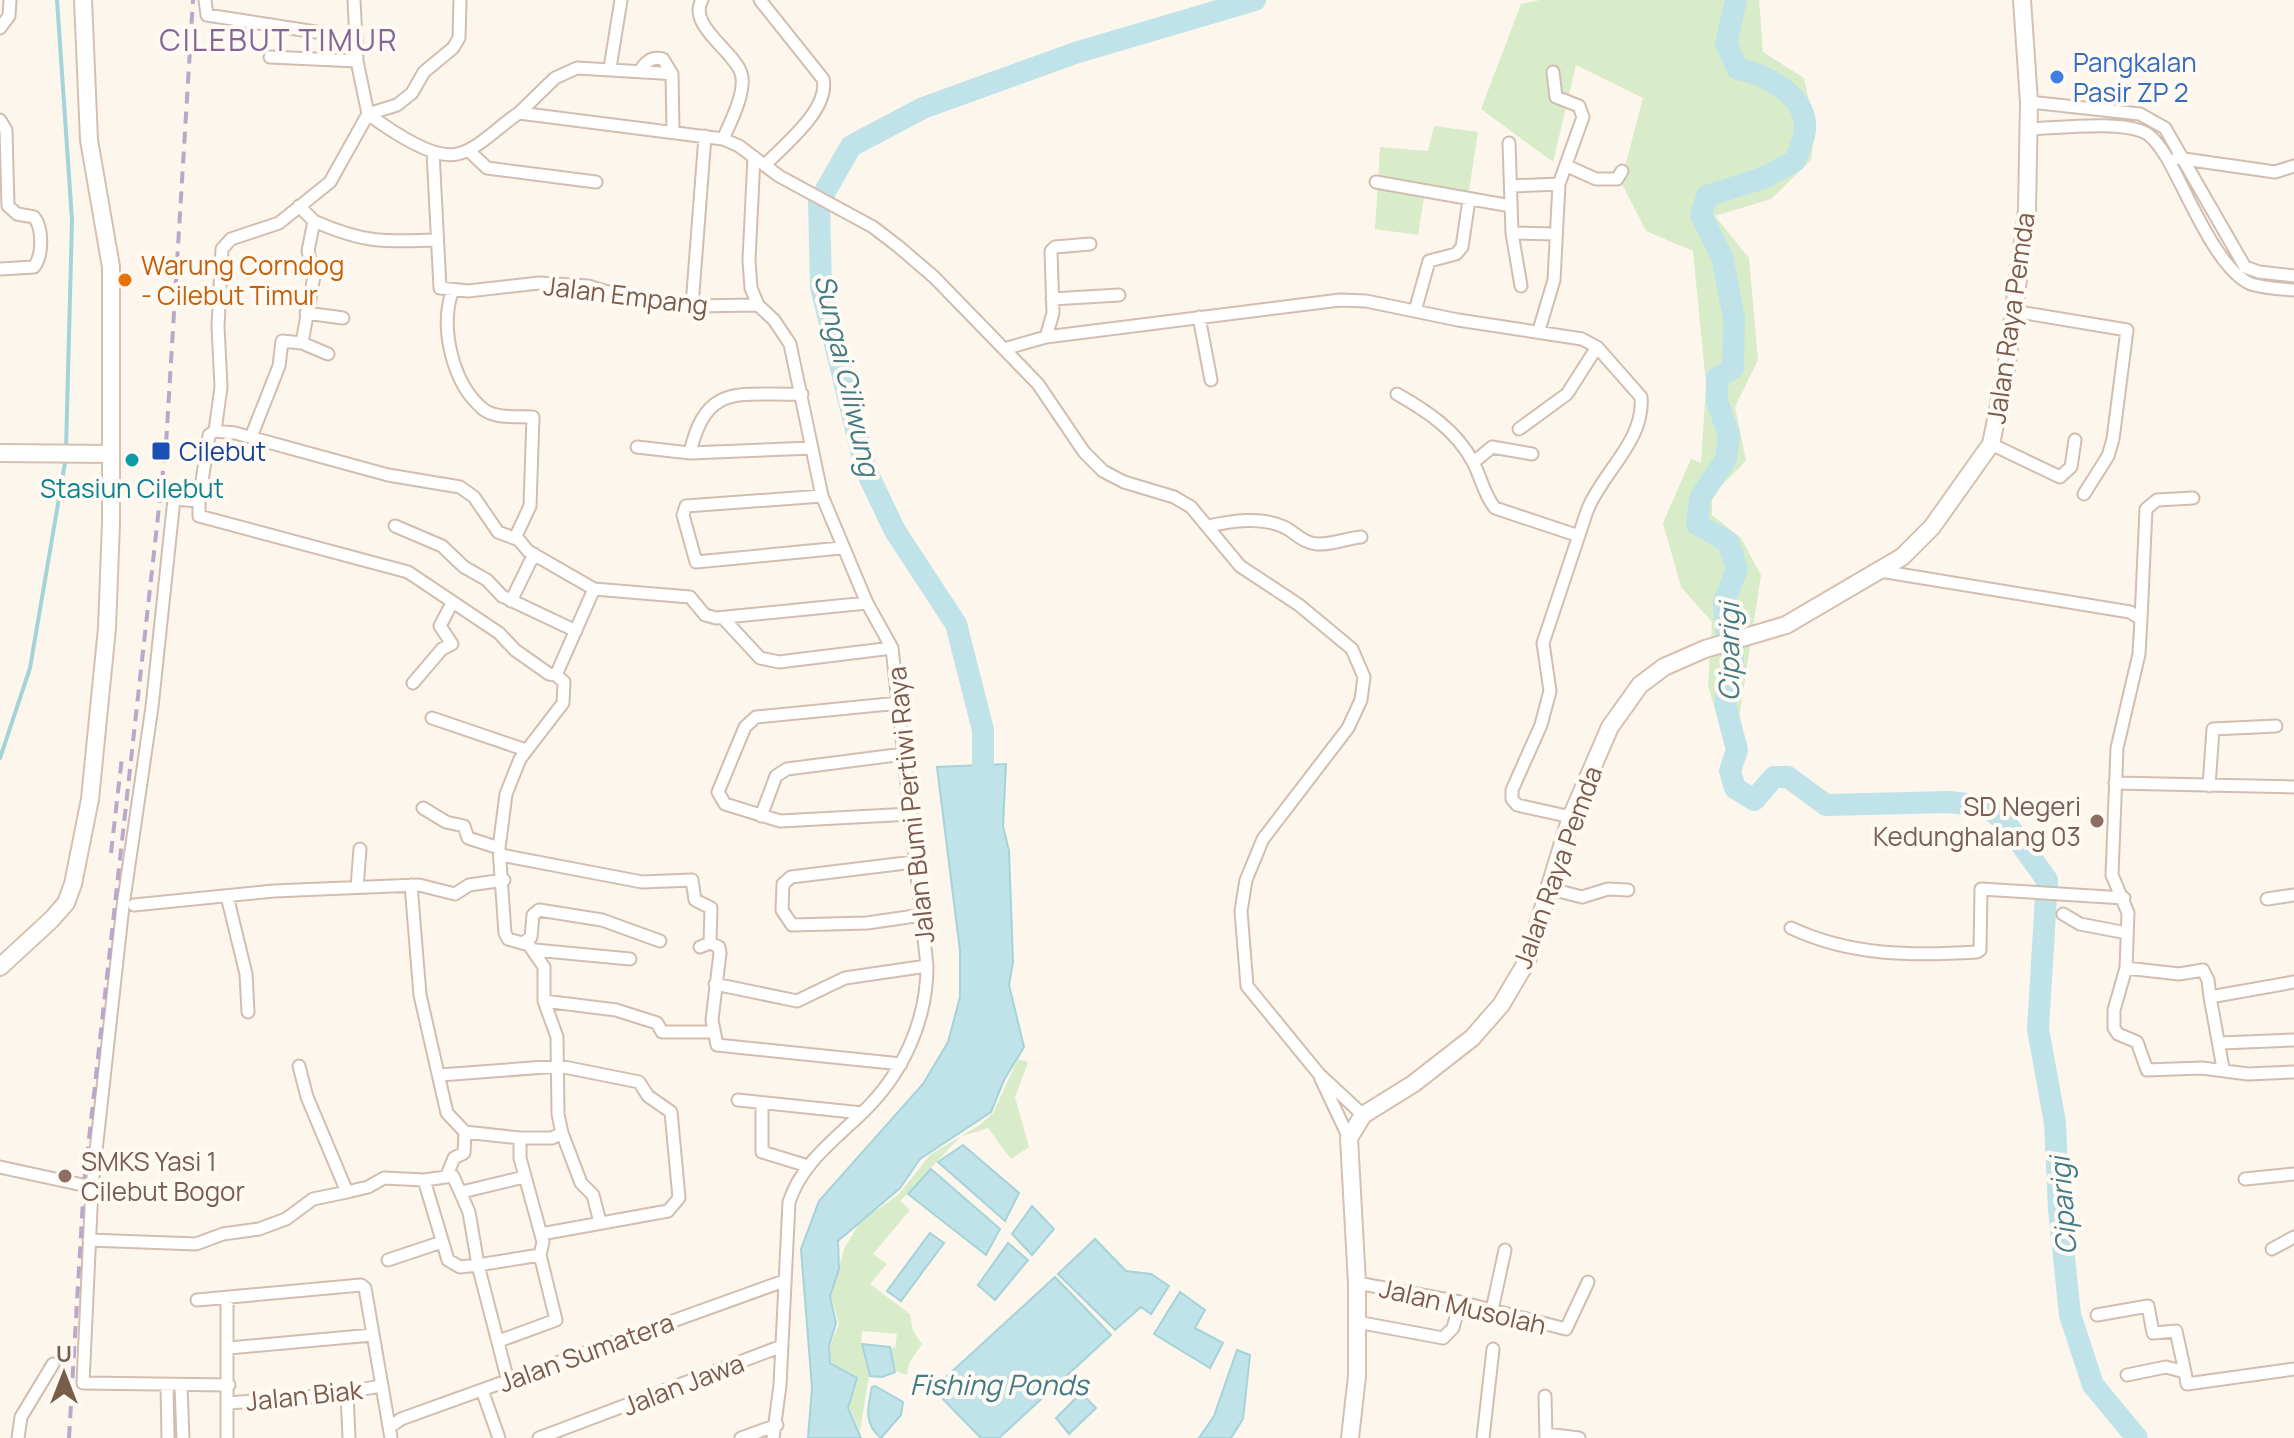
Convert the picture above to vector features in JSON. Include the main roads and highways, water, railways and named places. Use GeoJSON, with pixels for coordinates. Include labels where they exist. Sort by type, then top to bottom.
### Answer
{"type":"FeatureCollection","features":[{"type":"Feature","properties":{"kind":"main road"},"geometry":{"type":"LineString","coordinates":[[0,967],[66,903],[90,799],[107,628],[111,267],[89,140],[83,0]]}},
{"type":"Feature","properties":{"kind":"main road","name":"Jalan Raya Pemda"},"geometry":{"type":"LineString","coordinates":[[1350,1438],[1357,1376],[1357,1283],[1349,1138],[1363,1115],[1413,1084],[1472,1038],[1501,1005],[1527,961],[1571,817],[1610,727],[1640,685],[1664,667],[1705,649],[1758,635],[1812,612],[1902,557],[1932,527],[1991,444],[2027,210],[2029,102],[2022,0]]}},
{"type":"Feature","properties":{"kind":"main road"},"geometry":{"type":"LineString","coordinates":[[0,453],[110,454]]}},
{"type":"Feature","properties":{"kind":"water"},"geometry":{"type":"Polygon","coordinates":[[[1006,764],[1003,826],[1009,851],[1013,962],[1009,985],[1024,1047],[1004,1080],[991,1112],[920,1159],[900,1188],[838,1241],[839,1269],[830,1296],[836,1323],[829,1346],[830,1363],[857,1378],[848,1408],[861,1438],[808,1438],[812,1388],[801,1249],[819,1201],[923,1084],[948,1042],[960,997],[960,951],[937,767],[1006,764]]]}},
{"type":"Feature","properties":{"kind":"water"},"geometry":{"type":"Polygon","coordinates":[[[963,1145],[1019,1193],[1005,1221],[938,1162],[963,1145]]]}},
{"type":"Feature","properties":{"kind":"water"},"geometry":{"type":"Polygon","coordinates":[[[931,1169],[1000,1229],[986,1255],[908,1194],[931,1169]]]}},
{"type":"Feature","properties":{"kind":"water"},"geometry":{"type":"Polygon","coordinates":[[[1032,1206],[1054,1229],[1032,1255],[1012,1234],[1032,1206]]]}},
{"type":"Feature","properties":{"kind":"water"},"geometry":{"type":"Polygon","coordinates":[[[930,1233],[944,1243],[901,1301],[887,1291],[930,1233]]]}},
{"type":"Feature","properties":{"kind":"water"},"geometry":{"type":"Polygon","coordinates":[[[1095,1239],[1126,1271],[1151,1274],[1169,1286],[1151,1314],[1141,1307],[1115,1330],[1058,1274],[1095,1239]]]}},
{"type":"Feature","properties":{"kind":"water","name":"Fishing Ponds"},"geometry":{"type":"Polygon","coordinates":[[[1008,1243],[1028,1260],[995,1300],[978,1285],[1008,1243]]]}},
{"type":"Feature","properties":{"kind":"water","name":"Fishing Ponds"},"geometry":{"type":"Polygon","coordinates":[[[1055,1277],[1111,1335],[999,1438],[981,1438],[933,1389],[1055,1277]]]}},
{"type":"Feature","properties":{"kind":"water","name":"Fishing Ponds"},"geometry":{"type":"Polygon","coordinates":[[[1180,1292],[1205,1310],[1195,1328],[1223,1343],[1210,1368],[1154,1334],[1180,1292]]]}},
{"type":"Feature","properties":{"kind":"water","name":"Fishing Ponds"},"geometry":{"type":"Polygon","coordinates":[[[862,1344],[890,1347],[895,1372],[882,1377],[870,1376],[862,1344]]]}},
{"type":"Feature","properties":{"kind":"water"},"geometry":{"type":"Polygon","coordinates":[[[1237,1350],[1250,1355],[1243,1419],[1231,1438],[1199,1438],[1214,1416],[1237,1350]]]}},
{"type":"Feature","properties":{"kind":"water","name":"Fishing Ponds"},"geometry":{"type":"Polygon","coordinates":[[[872,1387],[903,1402],[901,1415],[881,1438],[871,1427],[868,1414],[872,1387]]]}},
{"type":"Feature","properties":{"kind":"water"},"geometry":{"type":"Polygon","coordinates":[[[1081,1393],[1096,1408],[1069,1434],[1056,1418],[1081,1393]]]}},
{"type":"Feature","properties":{"kind":"waterway"},"geometry":{"type":"LineString","coordinates":[[57,0],[72,220],[66,449]]}},
{"type":"Feature","properties":{"kind":"waterway","name":"Sungai Ciliwung"},"geometry":{"type":"LineString","coordinates":[[983,796],[983,730],[956,624],[895,531],[866,470],[821,287],[819,202],[851,146],[923,108],[1075,53],[1255,0]]}},
{"type":"Feature","properties":{"kind":"waterway","name":"Ciparigi"},"geometry":{"type":"LineString","coordinates":[[1736,0],[1726,44],[1738,69],[1772,82],[1792,97],[1800,107],[1805,130],[1795,161],[1763,178],[1707,196],[1701,215],[1722,257],[1734,318],[1733,368],[1717,378],[1717,401],[1729,436],[1726,459],[1700,498],[1697,524],[1728,542],[1737,569],[1724,602],[1726,630],[1733,658],[1725,704],[1737,750],[1730,771],[1735,788],[1754,800],[1774,777],[1788,777],[1826,805],[1948,802],[1987,806],[2006,823],[2047,880],[2038,1029],[2055,1123],[2059,1209],[2070,1315],[2093,1385],[2137,1438]]}},
{"type":"Feature","properties":{"kind":"waterway"},"geometry":{"type":"LineString","coordinates":[[0,758],[30,668],[66,457]]}},
{"type":"Feature","properties":{"kind":"railway"},"geometry":{"type":"LineString","coordinates":[[69,1438],[84,1184],[166,444],[193,0]]}},
{"type":"Feature","properties":{"kind":"railway"},"geometry":{"type":"LineString","coordinates":[[111,853],[122,757]]}},
{"type":"Feature","properties":{"kind":"place","name":"Pangkalan Pasir ZP 2"},"geometry":{"type":"Point","coordinates":[2057,77]}},
{"type":"Feature","properties":{"kind":"place","name":"Warung Corndog - Cilebut Timur"},"geometry":{"type":"Point","coordinates":[125,280]}},
{"type":"Feature","properties":{"kind":"place","name":"Cilebut"},"geometry":{"type":"Point","coordinates":[161,451]}},
{"type":"Feature","properties":{"kind":"place","name":"Stasiun Cilebut"},"geometry":{"type":"Point","coordinates":[132,460]}},
{"type":"Feature","properties":{"kind":"place","name":"SD Negeri Kedunghalang 03"},"geometry":{"type":"Point","coordinates":[2097,821]}},
{"type":"Feature","properties":{"kind":"place","name":"SMKS Yasi 1 Cilebut Bogor"},"geometry":{"type":"Point","coordinates":[65,1176]}},
{"type":"Feature","properties":{"kind":"district","name":"CILEBUT TIMUR"},"geometry":{"type":"Point","coordinates":[279,39]}}]}
